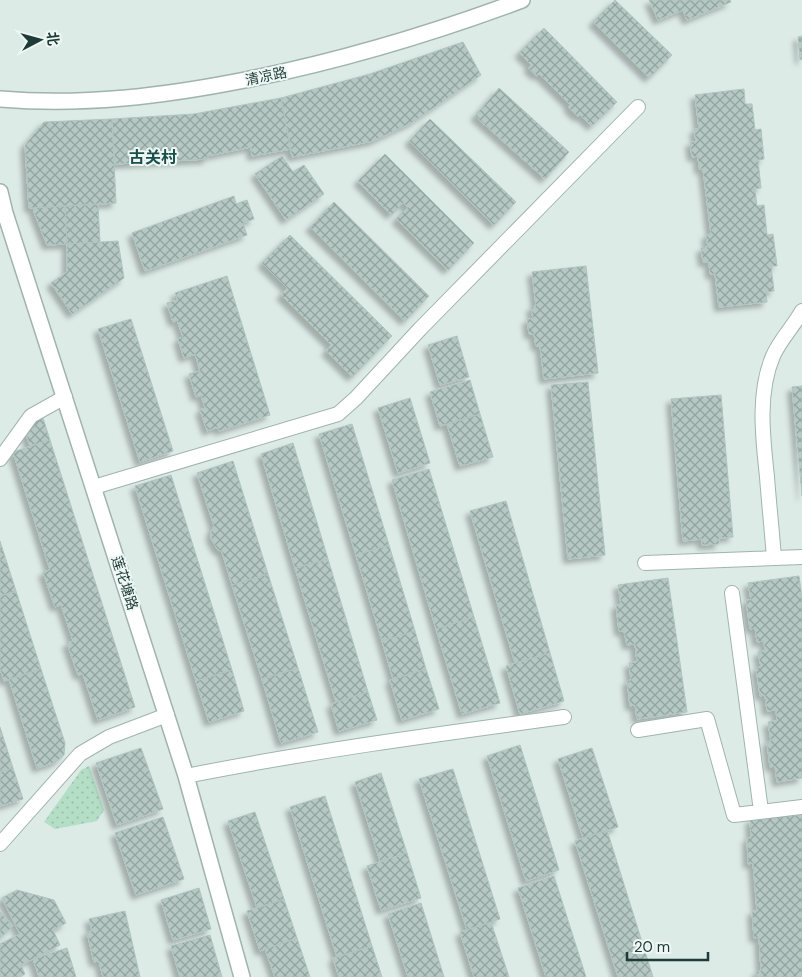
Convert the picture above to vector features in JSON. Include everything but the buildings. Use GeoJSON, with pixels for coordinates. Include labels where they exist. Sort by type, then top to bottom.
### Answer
{"type":"FeatureCollection","features":[{"type":"Feature","properties":{"kind":"street","name":"清凉路"},"geometry":{"type":"LineString","coordinates":[[0,98],[66,102],[111,100],[156,96],[219,86],[282,73],[380,48],[468,20],[522,0]]}},
{"type":"Feature","properties":{"kind":"street","name":"莲花塘路"},"geometry":{"type":"LineString","coordinates":[[0,192],[186,776],[242,977]]}},
{"type":"Feature","properties":{"kind":"lane"},"geometry":{"type":"LineString","coordinates":[[94,487],[338,414],[356,398],[427,322],[638,107]]}},
{"type":"Feature","properties":{"kind":"lane"},"geometry":{"type":"LineString","coordinates":[[774,558],[762,415],[765,386],[772,358],[778,345],[796,323],[802,311]]}},
{"type":"Feature","properties":{"kind":"lane"},"geometry":{"type":"LineString","coordinates":[[0,459],[31,416],[65,397]]}},
{"type":"Feature","properties":{"kind":"lane"},"geometry":{"type":"LineString","coordinates":[[645,563],[802,557]]}},
{"type":"Feature","properties":{"kind":"lane"},"geometry":{"type":"LineString","coordinates":[[732,593],[762,812]]}},
{"type":"Feature","properties":{"kind":"lane"},"geometry":{"type":"LineString","coordinates":[[0,844],[80,754],[109,737],[167,715]]}},
{"type":"Feature","properties":{"kind":"lane"},"geometry":{"type":"LineString","coordinates":[[186,776],[225,768],[436,735],[564,717]]}},
{"type":"Feature","properties":{"kind":"lane"},"geometry":{"type":"LineString","coordinates":[[638,730],[707,719],[734,816],[802,807]]}},
{"type":"Feature","properties":{"kind":"green space"},"geometry":{"type":"Polygon","coordinates":[[[89,766],[104,810],[97,821],[55,829],[44,822],[81,770],[89,766]]]}},
{"type":"Feature","properties":{"kind":"district","name":"古关村"},"geometry":{"type":"Point","coordinates":[153,157]}}]}
